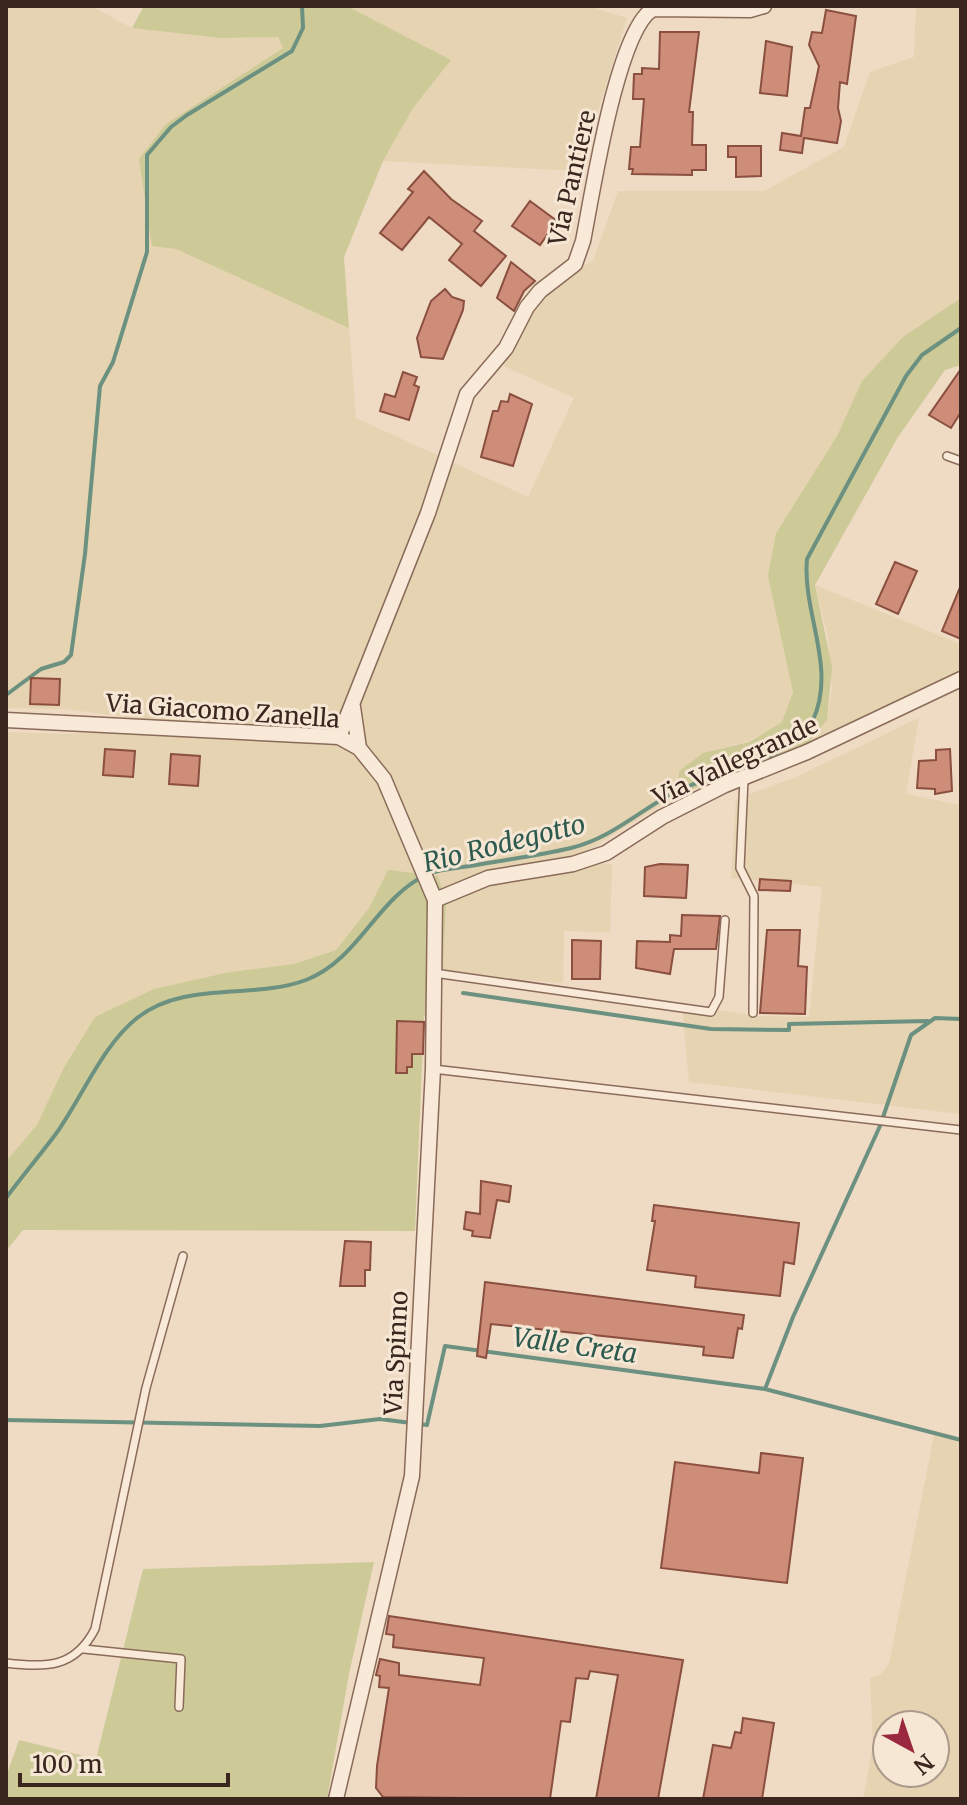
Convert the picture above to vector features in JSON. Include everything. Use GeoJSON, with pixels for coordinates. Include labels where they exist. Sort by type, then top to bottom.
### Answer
{"type":"FeatureCollection","features":[{"type":"Feature","properties":{"kind":"street","name":"Via Pantiere"},"geometry":{"type":"LineString","coordinates":[[339,737],[428,513],[467,394],[506,348],[527,307],[540,291],[575,264],[583,241],[618,77],[642,15],[653,9],[750,10],[764,6]]}},
{"type":"Feature","properties":{"kind":"street","name":"Via Vallegrande"},"geometry":{"type":"LineString","coordinates":[[435,900],[488,878],[573,864],[606,853],[662,817],[961,679]]}},
{"type":"Feature","properties":{"kind":"street","name":"Via Pantiere"},"geometry":{"type":"LineString","coordinates":[[353,707],[359,748]]}},
{"type":"Feature","properties":{"kind":"street","name":"Via Giacomo Zanella"},"geometry":{"type":"LineString","coordinates":[[6,720],[339,737],[359,748],[384,779],[435,900]]}},
{"type":"Feature","properties":{"kind":"street","name":"Via Spinno"},"geometry":{"type":"LineString","coordinates":[[336,1799],[412,1476],[433,1069],[435,900]]}},
{"type":"Feature","properties":{"kind":"lane"},"geometry":{"type":"LineString","coordinates":[[947,456],[961,461]]}},
{"type":"Feature","properties":{"kind":"lane"},"geometry":{"type":"LineString","coordinates":[[744,778],[740,868],[754,896],[753,1013]]}},
{"type":"Feature","properties":{"kind":"lane"},"geometry":{"type":"LineString","coordinates":[[432,973],[711,1012],[719,997],[725,920]]}},
{"type":"Feature","properties":{"kind":"lane"},"geometry":{"type":"LineString","coordinates":[[433,1069],[961,1130]]}},
{"type":"Feature","properties":{"kind":"lane"},"geometry":{"type":"LineString","coordinates":[[6,1663],[60,1663],[84,1649],[95,1629],[107,1585],[142,1407],[183,1256]]}},
{"type":"Feature","properties":{"kind":"lane"},"geometry":{"type":"LineString","coordinates":[[84,1649],[181,1659],[179,1707]]}},
{"type":"Feature","properties":{"kind":"shaded area"},"geometry":{"type":"Polygon","coordinates":[[[6,6],[91,6],[132,28],[220,38],[278,37],[283,48],[166,124],[152,245],[176,249],[349,328],[356,418],[528,497],[574,398],[504,366],[540,288],[593,261],[618,191],[764,191],[844,147],[870,72],[914,57],[916,6],[961,6],[961,298],[903,337],[862,381],[837,436],[776,532],[793,692],[782,722],[749,741],[703,753],[679,771],[677,795],[568,863],[612,864],[610,932],[564,931],[563,983],[443,973],[446,904],[388,870],[369,908],[336,950],[294,964],[230,972],[95,1017],[63,1069],[37,1125],[6,1161],[6,732],[63,734],[208,727],[64,709],[6,708],[6,6]]]}},
{"type":"Feature","properties":{"kind":"shaded area"},"geometry":{"type":"Polygon","coordinates":[[[144,6],[347,6],[451,60],[413,108],[383,161],[344,257],[349,328],[176,249],[152,246],[139,159],[166,124],[283,48],[278,37],[220,38],[132,28],[144,6]]]}},
{"type":"Feature","properties":{"kind":"shaded area"},"geometry":{"type":"Polygon","coordinates":[[[347,6],[588,6],[627,18],[579,171],[383,161],[413,108],[451,60],[347,6]]]}},
{"type":"Feature","properties":{"kind":"shaded area"},"geometry":{"type":"Polygon","coordinates":[[[961,298],[961,365],[945,370],[898,437],[815,585],[832,667],[827,720],[808,743],[784,755],[677,795],[679,771],[703,753],[749,742],[782,722],[793,692],[768,576],[776,533],[837,436],[862,381],[903,337],[961,298]]]}},
{"type":"Feature","properties":{"kind":"shaded area"},"geometry":{"type":"Polygon","coordinates":[[[815,585],[961,644],[961,673],[808,743],[827,720],[832,690],[828,638],[815,585]]]}},
{"type":"Feature","properties":{"kind":"shaded area"},"geometry":{"type":"Polygon","coordinates":[[[919,718],[906,794],[961,805],[961,1114],[689,1082],[682,1005],[758,1016],[809,1017],[822,887],[731,878],[736,799],[794,778],[919,718]]]}},
{"type":"Feature","properties":{"kind":"shaded area"},"geometry":{"type":"Polygon","coordinates":[[[388,870],[438,876],[446,904],[443,973],[424,1017],[415,1231],[23,1230],[6,1251],[6,1161],[37,1125],[63,1069],[95,1017],[154,989],[230,972],[294,964],[336,950],[369,908],[388,870]]]}},
{"type":"Feature","properties":{"kind":"shaded area"},"geometry":{"type":"Polygon","coordinates":[[[934,1435],[961,1442],[961,1799],[863,1799],[871,1756],[871,1789],[951,1789],[951,1709],[871,1709],[870,1678],[881,1674],[889,1664],[934,1435]]]}},
{"type":"Feature","properties":{"kind":"shaded area"},"geometry":{"type":"Polygon","coordinates":[[[374,1562],[349,1674],[327,1799],[6,1799],[6,1777],[19,1740],[96,1759],[143,1569],[374,1562]]]}},
{"type":"Feature","properties":{"kind":"building"},"geometry":{"type":"Polygon","coordinates":[[[826,10],[856,16],[847,84],[840,82],[838,108],[841,121],[837,143],[804,138],[802,153],[780,150],[782,133],[801,136],[805,108],[810,108],[819,66],[809,45],[812,32],[822,33],[826,10]]]}},
{"type":"Feature","properties":{"kind":"building"},"geometry":{"type":"Polygon","coordinates":[[[660,32],[699,32],[689,112],[693,112],[692,145],[706,145],[706,170],[692,170],[692,175],[632,174],[633,169],[629,169],[631,147],[640,147],[644,99],[633,99],[634,74],[642,74],[642,68],[659,69],[660,32]]]}},
{"type":"Feature","properties":{"kind":"building"},"geometry":{"type":"Polygon","coordinates":[[[766,41],[792,47],[787,96],[760,93],[766,41]]]}},
{"type":"Feature","properties":{"kind":"building"},"geometry":{"type":"Polygon","coordinates":[[[728,146],[761,146],[761,176],[736,177],[736,157],[728,157],[728,146]]]}},
{"type":"Feature","properties":{"kind":"building"},"geometry":{"type":"Polygon","coordinates":[[[424,171],[451,199],[482,221],[474,231],[506,256],[481,286],[449,260],[462,244],[429,217],[402,250],[380,233],[413,192],[408,189],[424,171]]]}},
{"type":"Feature","properties":{"kind":"building"},"geometry":{"type":"Polygon","coordinates":[[[530,201],[557,221],[540,245],[512,226],[530,201]]]}},
{"type":"Feature","properties":{"kind":"building"},"geometry":{"type":"Polygon","coordinates":[[[511,262],[535,281],[524,291],[514,311],[497,298],[511,262]]]}},
{"type":"Feature","properties":{"kind":"building"},"geometry":{"type":"Polygon","coordinates":[[[445,289],[452,297],[464,301],[463,310],[443,359],[421,357],[417,338],[431,301],[445,289]]]}},
{"type":"Feature","properties":{"kind":"building"},"geometry":{"type":"Polygon","coordinates":[[[961,369],[961,412],[951,428],[929,415],[961,369]]]}},
{"type":"Feature","properties":{"kind":"building"},"geometry":{"type":"Polygon","coordinates":[[[403,372],[417,377],[414,385],[419,387],[409,420],[380,411],[385,394],[395,397],[403,372]]]}},
{"type":"Feature","properties":{"kind":"building"},"geometry":{"type":"Polygon","coordinates":[[[510,394],[532,404],[513,466],[481,457],[493,411],[498,411],[501,401],[508,402],[510,394]]]}},
{"type":"Feature","properties":{"kind":"building"},"geometry":{"type":"Polygon","coordinates":[[[895,562],[917,571],[898,614],[876,604],[895,562]]]}},
{"type":"Feature","properties":{"kind":"building"},"geometry":{"type":"Polygon","coordinates":[[[961,585],[961,639],[942,631],[961,585]]]}},
{"type":"Feature","properties":{"kind":"building"},"geometry":{"type":"Polygon","coordinates":[[[31,678],[60,679],[59,705],[30,704],[31,678]]]}},
{"type":"Feature","properties":{"kind":"building"},"geometry":{"type":"Polygon","coordinates":[[[105,749],[135,751],[133,777],[103,775],[105,749]]]}},
{"type":"Feature","properties":{"kind":"building"},"geometry":{"type":"Polygon","coordinates":[[[950,749],[952,791],[935,794],[935,789],[917,788],[919,761],[936,760],[936,750],[950,749]]]}},
{"type":"Feature","properties":{"kind":"building"},"geometry":{"type":"Polygon","coordinates":[[[171,754],[200,756],[198,786],[169,784],[171,754]]]}},
{"type":"Feature","properties":{"kind":"building"},"geometry":{"type":"Polygon","coordinates":[[[688,865],[686,898],[644,896],[645,867],[688,865]]]}},
{"type":"Feature","properties":{"kind":"building"},"geometry":{"type":"Polygon","coordinates":[[[760,879],[791,881],[790,891],[759,890],[760,879]]]}},
{"type":"Feature","properties":{"kind":"building"},"geometry":{"type":"Polygon","coordinates":[[[682,915],[720,916],[716,949],[674,949],[670,974],[636,968],[637,941],[670,942],[670,935],[681,936],[682,915]]]}},
{"type":"Feature","properties":{"kind":"building"},"geometry":{"type":"Polygon","coordinates":[[[767,930],[800,930],[798,966],[807,967],[805,1014],[760,1013],[767,930]]]}},
{"type":"Feature","properties":{"kind":"building"},"geometry":{"type":"Polygon","coordinates":[[[572,940],[601,941],[600,979],[572,979],[572,940]]]}},
{"type":"Feature","properties":{"kind":"building"},"geometry":{"type":"Polygon","coordinates":[[[397,1021],[424,1022],[423,1054],[412,1054],[412,1067],[407,1067],[407,1073],[396,1073],[397,1021]]]}},
{"type":"Feature","properties":{"kind":"building"},"geometry":{"type":"Polygon","coordinates":[[[481,1181],[511,1186],[509,1202],[497,1200],[490,1238],[472,1236],[473,1231],[464,1229],[466,1212],[480,1214],[481,1181]]]}},
{"type":"Feature","properties":{"kind":"building"},"geometry":{"type":"Polygon","coordinates":[[[654,1205],[799,1223],[794,1264],[784,1262],[780,1296],[695,1287],[696,1276],[647,1270],[655,1221],[652,1221],[654,1205]]]}},
{"type":"Feature","properties":{"kind":"building"},"geometry":{"type":"Polygon","coordinates":[[[345,1241],[371,1242],[370,1270],[365,1270],[365,1286],[340,1286],[345,1241]]]}},
{"type":"Feature","properties":{"kind":"building"},"geometry":{"type":"Polygon","coordinates":[[[485,1282],[744,1315],[742,1329],[738,1328],[733,1358],[703,1355],[704,1347],[491,1324],[486,1358],[477,1356],[485,1282]]]}},
{"type":"Feature","properties":{"kind":"building"},"geometry":{"type":"Polygon","coordinates":[[[761,1453],[803,1458],[787,1583],[661,1568],[675,1462],[759,1473],[761,1453]]]}},
{"type":"Feature","properties":{"kind":"building"},"geometry":{"type":"Polygon","coordinates":[[[389,1616],[683,1660],[658,1799],[596,1799],[618,1675],[590,1671],[588,1679],[576,1678],[570,1722],[561,1721],[550,1799],[383,1797],[376,1788],[377,1766],[389,1688],[379,1687],[380,1676],[376,1675],[380,1659],[399,1663],[399,1675],[480,1685],[484,1658],[393,1647],[394,1635],[386,1634],[389,1616]]]}},
{"type":"Feature","properties":{"kind":"building"},"geometry":{"type":"Polygon","coordinates":[[[743,1718],[774,1723],[762,1799],[703,1799],[713,1745],[731,1748],[735,1732],[741,1733],[743,1718]]]}},
{"type":"Feature","properties":{"kind":"waterway"},"geometry":{"type":"LineString","coordinates":[[6,695],[41,669],[64,662],[71,655],[85,554],[100,386],[113,362],[147,252],[147,155],[171,127],[187,115],[292,51],[303,28],[302,6]]}},
{"type":"Feature","properties":{"kind":"waterway","name":"Rio Rodegotto"},"geometry":{"type":"LineString","coordinates":[[6,1198],[58,1131],[114,1042],[137,1018],[156,1006],[198,995],[264,989],[306,980],[340,958],[395,897],[428,874],[585,844],[671,794],[770,756],[803,734],[813,720],[821,680],[809,599],[807,559],[906,376],[922,355],[961,328]]}},
{"type":"Feature","properties":{"kind":"waterway"},"geometry":{"type":"LineString","coordinates":[[463,993],[711,1029],[789,1030],[789,1024],[928,1021]]}},
{"type":"Feature","properties":{"kind":"waterway","name":"Valle Creta"},"geometry":{"type":"LineString","coordinates":[[765,1389],[793,1317],[880,1126],[911,1035],[935,1018],[961,1019]]}},
{"type":"Feature","properties":{"kind":"waterway","name":"Valle Creta"},"geometry":{"type":"LineString","coordinates":[[6,1420],[320,1426],[380,1419],[427,1425],[445,1346],[765,1389],[961,1440]]}}]}
